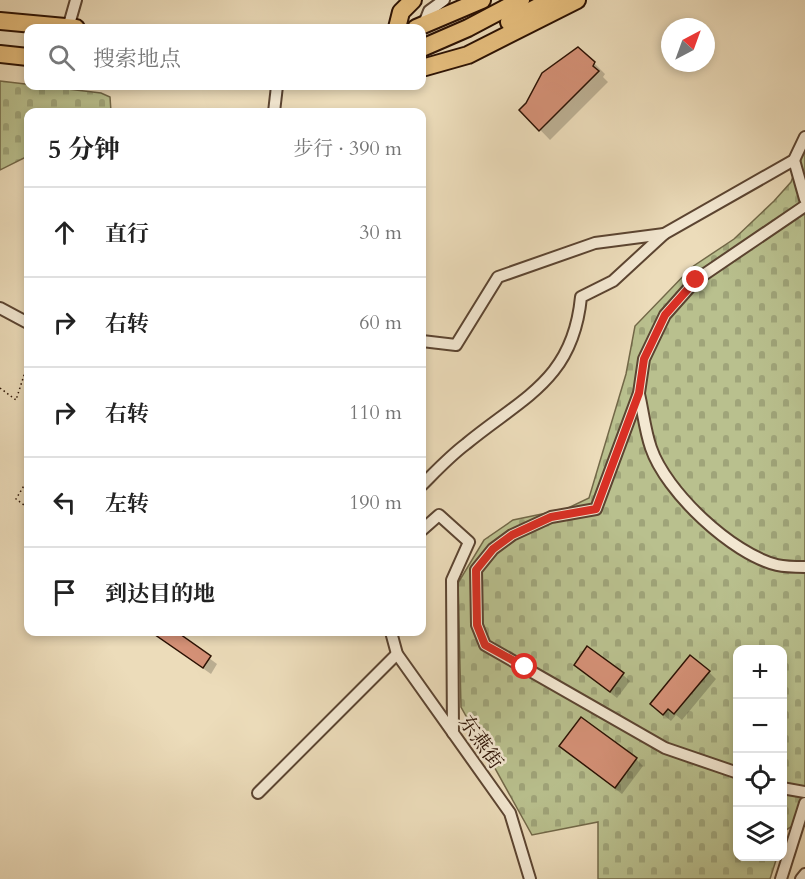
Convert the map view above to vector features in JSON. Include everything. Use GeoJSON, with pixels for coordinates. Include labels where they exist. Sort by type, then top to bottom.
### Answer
{"type":"FeatureCollection","features":[{"type":"Feature","properties":{"kind":"highway"},"geometry":{"type":"LineString","coordinates":[[398,24],[401,12],[413,0]]}},
{"type":"Feature","properties":{"kind":"highway"},"geometry":{"type":"LineString","coordinates":[[426,24],[482,0]]}},
{"type":"Feature","properties":{"kind":"highway"},"geometry":{"type":"LineString","coordinates":[[426,46],[468,28],[521,0]]}},
{"type":"Feature","properties":{"kind":"highway"},"geometry":{"type":"LineString","coordinates":[[426,58],[438,59],[447,56],[550,0]]}},
{"type":"Feature","properties":{"kind":"highway"},"geometry":{"type":"LineString","coordinates":[[426,67],[468,55],[577,0]]}},
{"type":"Feature","properties":{"kind":"highway"},"geometry":{"type":"LineString","coordinates":[[0,21],[31,24]]}},
{"type":"Feature","properties":{"kind":"highway"},"geometry":{"type":"LineString","coordinates":[[0,54],[24,57]]}},
{"type":"Feature","properties":{"kind":"street"},"geometry":{"type":"LineString","coordinates":[[73,24],[76,0]]}},
{"type":"Feature","properties":{"kind":"street"},"geometry":{"type":"LineString","coordinates":[[422,24],[429,11],[444,0]]}},
{"type":"Feature","properties":{"kind":"street"},"geometry":{"type":"LineString","coordinates":[[274,108],[277,90]]}},
{"type":"Feature","properties":{"kind":"street"},"geometry":{"type":"LineString","coordinates":[[426,481],[465,444],[540,388],[568,352],[579,324],[582,297],[613,281],[664,234],[794,160],[805,137]]}},
{"type":"Feature","properties":{"kind":"street"},"geometry":{"type":"LineString","coordinates":[[794,160],[805,199]]}},
{"type":"Feature","properties":{"kind":"street"},"geometry":{"type":"LineString","coordinates":[[733,771],[665,748],[485,645],[477,625],[476,570],[493,549],[512,535],[551,517],[596,509],[639,393],[644,359],[660,323],[696,280],[805,206]]}},
{"type":"Feature","properties":{"kind":"street"},"geometry":{"type":"LineString","coordinates":[[426,341],[456,345],[498,277],[595,243],[664,234]]}},
{"type":"Feature","properties":{"kind":"street"},"geometry":{"type":"LineString","coordinates":[[0,308],[24,321]]}},
{"type":"Feature","properties":{"kind":"street"},"geometry":{"type":"LineString","coordinates":[[639,393],[652,449],[671,484],[737,547],[777,565],[805,567]]}},
{"type":"Feature","properties":{"kind":"street"},"geometry":{"type":"LineString","coordinates":[[426,526],[438,516],[469,542],[452,580],[453,734]]}},
{"type":"Feature","properties":{"kind":"street"},"geometry":{"type":"LineString","coordinates":[[784,566],[805,576]]}},
{"type":"Feature","properties":{"kind":"street","name":"东燕街"},"geometry":{"type":"LineString","coordinates":[[392,636],[397,654],[510,813],[530,879]]}},
{"type":"Feature","properties":{"kind":"street"},"geometry":{"type":"LineString","coordinates":[[258,793],[397,654]]}},
{"type":"Feature","properties":{"kind":"street"},"geometry":{"type":"LineString","coordinates":[[787,789],[805,792]]}},
{"type":"Feature","properties":{"kind":"street"},"geometry":{"type":"LineString","coordinates":[[781,879],[805,803]]}},
{"type":"Feature","properties":{"kind":"street"},"geometry":{"type":"LineString","coordinates":[[801,879],[805,874]]}},
{"type":"Feature","properties":{"kind":"path"},"geometry":{"type":"LineString","coordinates":[[0,388],[16,400],[24,375]]}},
{"type":"Feature","properties":{"kind":"path"},"geometry":{"type":"LineString","coordinates":[[24,486],[16,500],[24,505]]}},
{"type":"Feature","properties":{"kind":"green space"},"geometry":{"type":"Polygon","coordinates":[[[0,81],[24,84],[24,90],[76,90],[101,93],[110,97],[111,108],[24,108],[24,158],[0,170],[0,81]]]}},
{"type":"Feature","properties":{"kind":"green space"},"geometry":{"type":"Polygon","coordinates":[[[805,144],[805,818],[787,829],[787,645],[733,645],[733,861],[776,861],[770,879],[598,879],[598,822],[532,835],[461,707],[458,583],[484,540],[513,520],[566,509],[589,498],[626,374],[635,326],[692,267],[734,239],[791,182],[805,144]]]}},
{"type":"Feature","properties":{"kind":"building"},"geometry":{"type":"Polygon","coordinates":[[[578,47],[595,62],[593,66],[599,71],[539,131],[519,110],[526,103],[542,73],[578,47]]]}},
{"type":"Feature","properties":{"kind":"building"},"geometry":{"type":"Polygon","coordinates":[[[157,636],[183,636],[211,656],[203,668],[157,636]]]}},
{"type":"Feature","properties":{"kind":"building"},"geometry":{"type":"Polygon","coordinates":[[[587,646],[624,673],[610,692],[574,665],[587,646]]]}},
{"type":"Feature","properties":{"kind":"building"},"geometry":{"type":"Polygon","coordinates":[[[690,655],[710,671],[674,714],[668,709],[663,715],[650,704],[690,655]]]}},
{"type":"Feature","properties":{"kind":"building"},"geometry":{"type":"Polygon","coordinates":[[[581,717],[637,758],[615,788],[559,746],[581,717]]]}},
{"type":"Feature","properties":{"kind":"route"},"geometry":{"type":"LineString","coordinates":[[525,667],[485,645],[477,625],[476,570],[493,549],[512,535],[551,517],[596,509],[602,500],[639,393],[644,359],[665,315],[696,280]]}}]}
